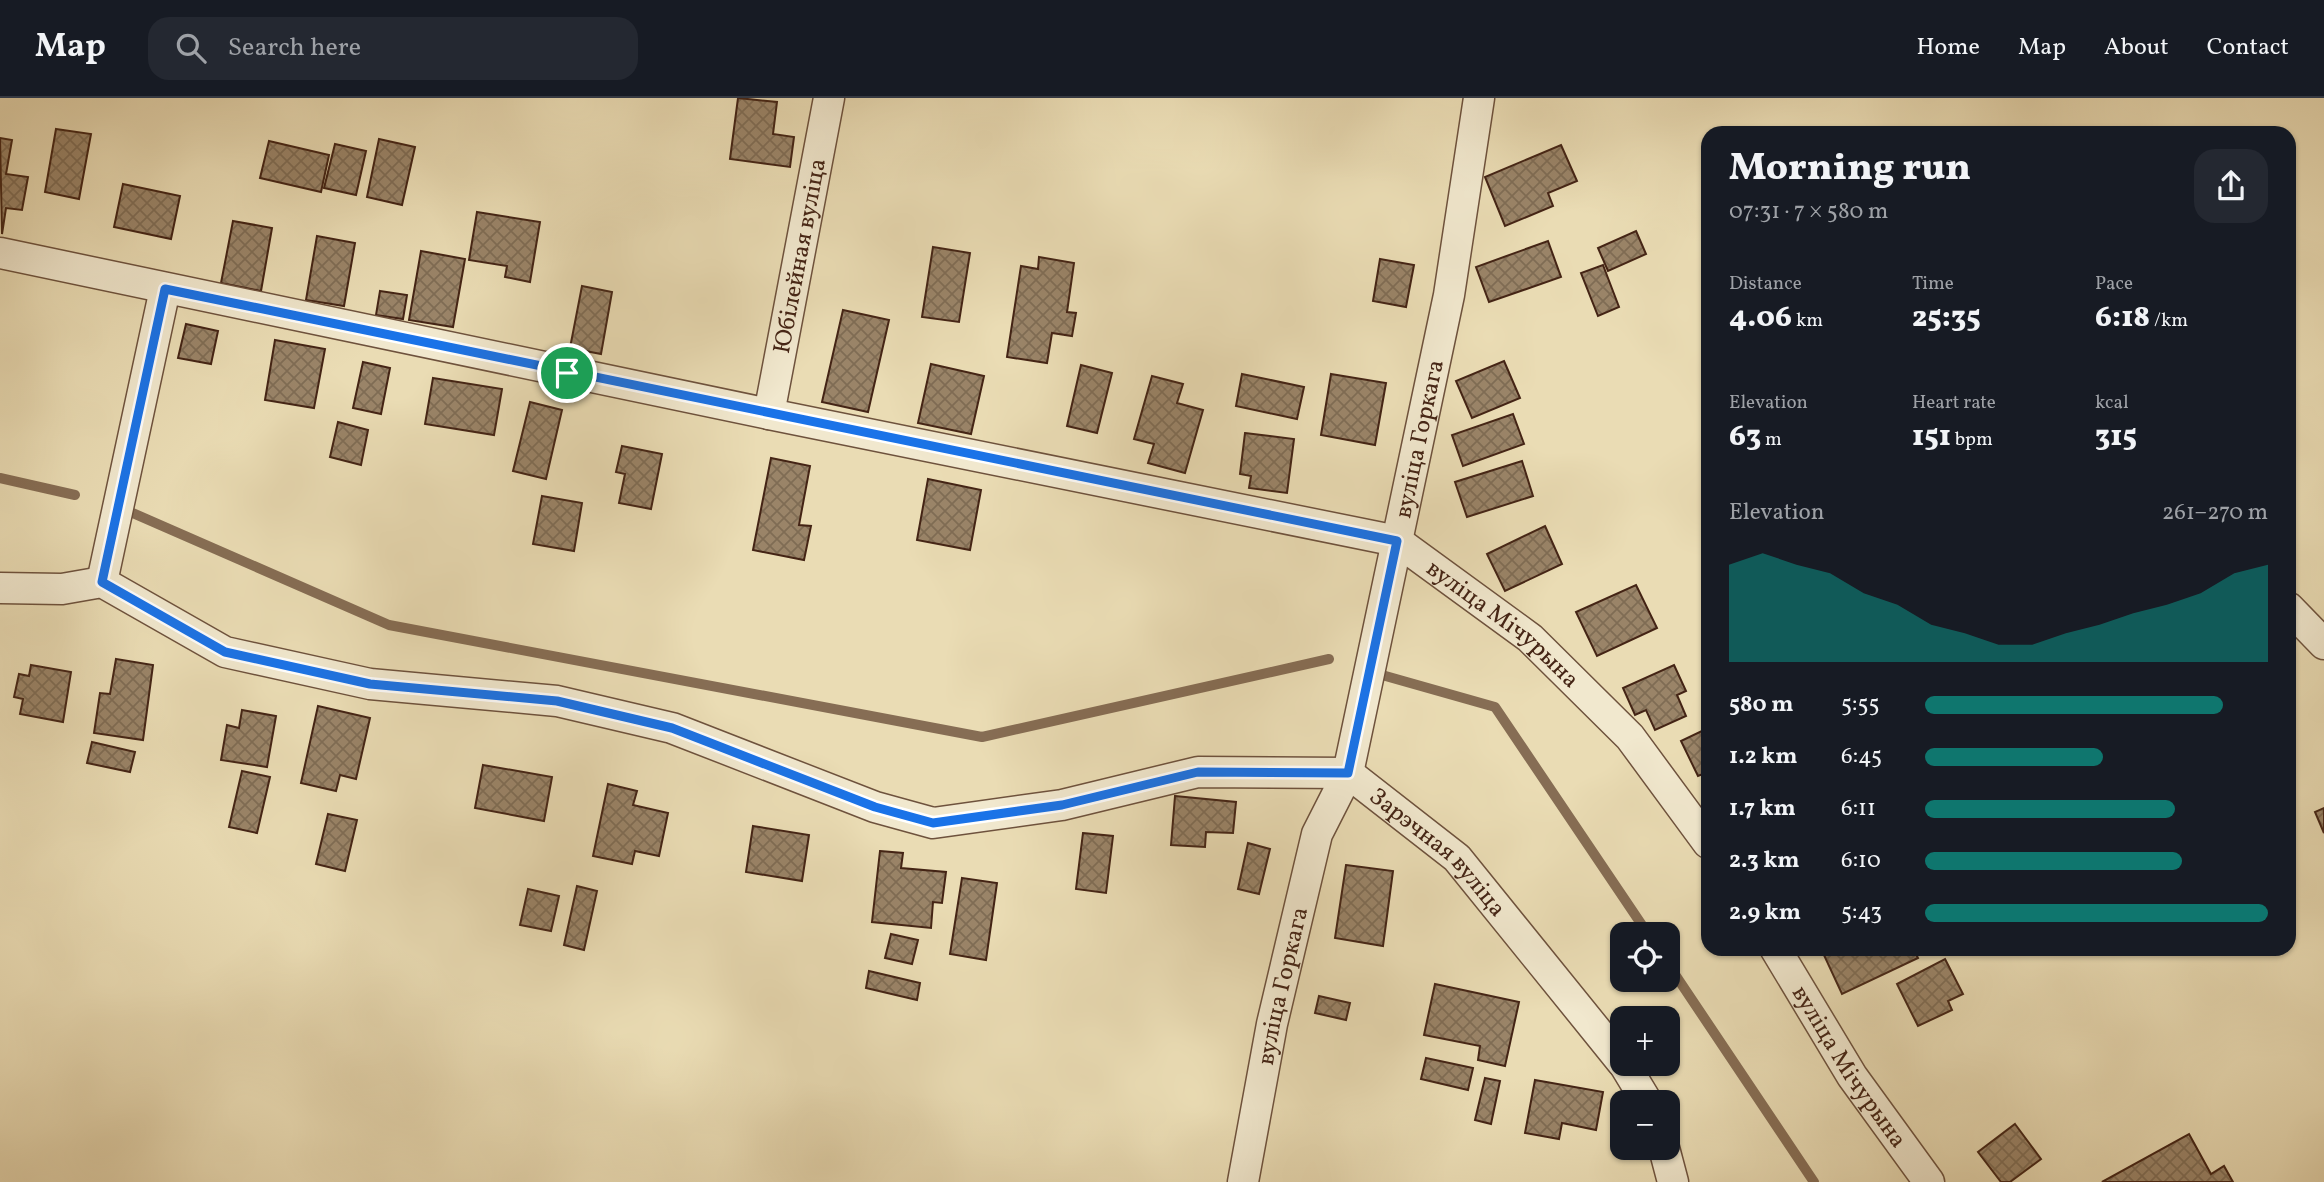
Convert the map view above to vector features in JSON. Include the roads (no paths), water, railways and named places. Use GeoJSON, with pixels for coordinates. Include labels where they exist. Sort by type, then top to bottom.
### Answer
{"type":"FeatureCollection","features":[{"type":"Feature","properties":{"kind":"street","name":"Юбілейная вуліца"},"geometry":{"type":"LineString","coordinates":[[769,414],[829,98]]}},
{"type":"Feature","properties":{"kind":"street","name":"вуліца Горкага"},"geometry":{"type":"LineString","coordinates":[[1243,1182],[1272,1024],[1317,834],[1348,773],[1449,295],[1479,98]]}},
{"type":"Feature","properties":{"kind":"street","name":"вуліца Мічурына"},"geometry":{"type":"LineString","coordinates":[[0,253],[769,414],[1397,541],[1530,638],[1630,737],[1701,833]]}},
{"type":"Feature","properties":{"kind":"street"},"geometry":{"type":"LineString","coordinates":[[0,588],[62,589],[102,582],[165,289]]}},
{"type":"Feature","properties":{"kind":"street","name":"Зарэчная вуліца"},"geometry":{"type":"LineString","coordinates":[[102,582],[225,652],[370,684],[557,701],[672,728],[875,807],[933,823],[1062,805],[1198,772],[1348,773],[1457,858],[1610,1047]]}},
{"type":"Feature","properties":{"kind":"street"},"geometry":{"type":"LineString","coordinates":[[2296,615],[2324,644]]}},
{"type":"Feature","properties":{"kind":"street","name":"вуліца Мічурына"},"geometry":{"type":"LineString","coordinates":[[1780,956],[1852,1076],[1929,1182]]}},
{"type":"Feature","properties":{"kind":"street"},"geometry":{"type":"LineString","coordinates":[[1667,1160],[1673,1182]]}},
{"type":"Feature","properties":{"kind":"waterway"},"geometry":{"type":"LineString","coordinates":[[0,478],[75,495]]}},
{"type":"Feature","properties":{"kind":"waterway"},"geometry":{"type":"LineString","coordinates":[[128,511],[389,625],[982,737],[1329,659]]}},
{"type":"Feature","properties":{"kind":"waterway"},"geometry":{"type":"LineString","coordinates":[[1382,675],[1495,707],[1640,922]]}},
{"type":"Feature","properties":{"kind":"waterway"},"geometry":{"type":"LineString","coordinates":[[1680,982],[1814,1182]]}}]}
